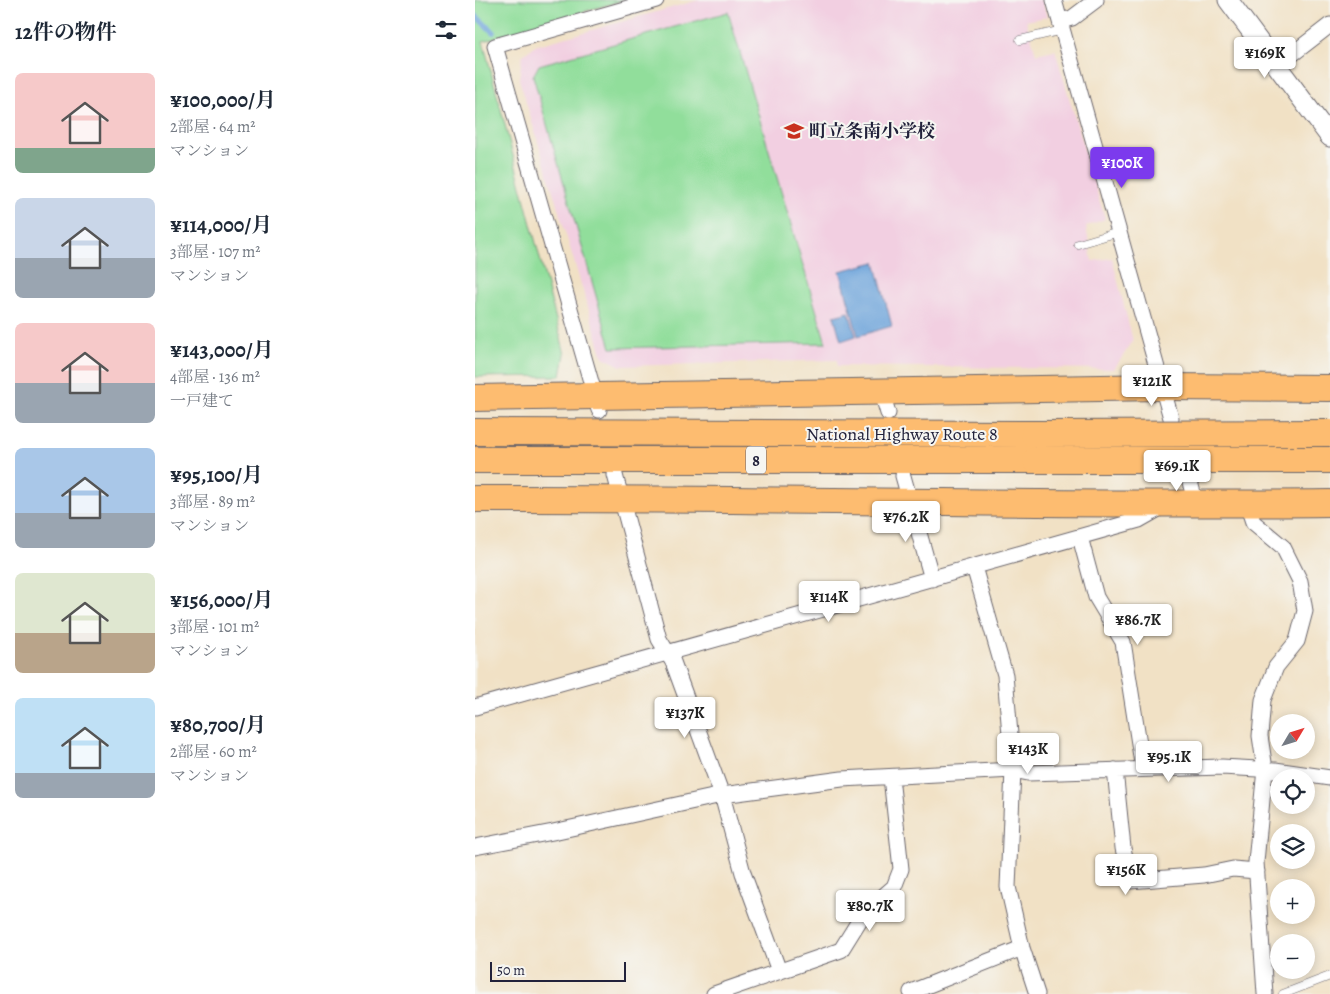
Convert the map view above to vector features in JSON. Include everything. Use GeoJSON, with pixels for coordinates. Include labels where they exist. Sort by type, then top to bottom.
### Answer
{"type":"FeatureCollection","features":[{"type":"Feature","properties":{"kind":"highway"},"geometry":{"type":"LineString","coordinates":[[475,398],[596,403],[885,403],[1161,387],[1330,388]]}},
{"type":"Feature","properties":{"kind":"highway","name":"National Highway Route 8"},"geometry":{"type":"LineString","coordinates":[[475,432],[1330,433]]}},
{"type":"Feature","properties":{"kind":"highway","name":"National Highway Route 8"},"geometry":{"type":"LineString","coordinates":[[475,460],[1330,460]]}},
{"type":"Feature","properties":{"kind":"highway"},"geometry":{"type":"LineString","coordinates":[[475,498],[618,487],[907,488],[1168,504],[1330,503]]}},
{"type":"Feature","properties":{"kind":"street"},"geometry":{"type":"LineString","coordinates":[[596,403],[495,46],[656,0]]}},
{"type":"Feature","properties":{"kind":"street"},"geometry":{"type":"LineString","coordinates":[[1054,0],[1171,418]]}},
{"type":"Feature","properties":{"kind":"street"},"geometry":{"type":"LineString","coordinates":[[1061,25],[1096,0]]}},
{"type":"Feature","properties":{"kind":"street"},"geometry":{"type":"LineString","coordinates":[[1228,0],[1330,137]]}},
{"type":"Feature","properties":{"kind":"street"},"geometry":{"type":"LineString","coordinates":[[1277,66],[1330,25]]}},
{"type":"Feature","properties":{"kind":"street"},"geometry":{"type":"LineString","coordinates":[[1187,471],[1196,504]]}},
{"type":"Feature","properties":{"kind":"street"},"geometry":{"type":"LineString","coordinates":[[618,487],[659,639],[668,653],[722,795],[743,873],[779,971]]}},
{"type":"Feature","properties":{"kind":"street"},"geometry":{"type":"LineString","coordinates":[[907,488],[932,578]]}},
{"type":"Feature","properties":{"kind":"street"},"geometry":{"type":"LineString","coordinates":[[475,707],[1139,520],[1168,504]]}},
{"type":"Feature","properties":{"kind":"street"},"geometry":{"type":"LineString","coordinates":[[1247,504],[1253,522],[1283,547],[1300,581],[1305,611],[1297,641],[1276,668],[1263,700],[1260,736],[1265,769],[1257,871],[1265,994]]}},
{"type":"Feature","properties":{"kind":"street"},"geometry":{"type":"LineString","coordinates":[[1080,537],[1097,597],[1123,642],[1143,769]]}},
{"type":"Feature","properties":{"kind":"street"},"geometry":{"type":"LineString","coordinates":[[974,567],[1005,675],[1013,770],[1008,887],[1022,948],[1037,994]]}},
{"type":"Feature","properties":{"kind":"street"},"geometry":{"type":"LineString","coordinates":[[475,847],[722,795],[842,779],[1013,770],[1028,773],[1222,767],[1265,769],[1330,778]]}},
{"type":"Feature","properties":{"kind":"street"},"geometry":{"type":"LineString","coordinates":[[1115,770],[1123,848],[1130,881],[1205,876],[1233,869],[1257,871]]}},
{"type":"Feature","properties":{"kind":"street"},"geometry":{"type":"LineString","coordinates":[[714,994],[738,990],[779,971],[841,950],[864,914],[894,887],[901,869],[891,777]]}},
{"type":"Feature","properties":{"kind":"street"},"geometry":{"type":"LineString","coordinates":[[911,992],[1022,948]]}},
{"type":"Feature","properties":{"kind":"lane"},"geometry":{"type":"LineString","coordinates":[[1020,40],[1061,25]]}},
{"type":"Feature","properties":{"kind":"lane"},"geometry":{"type":"LineString","coordinates":[[1078,244],[1119,232]]}},
{"type":"Feature","properties":{"kind":"lane"},"geometry":{"type":"LineString","coordinates":[[1283,994],[1330,976]]}},
{"type":"Feature","properties":{"kind":"shaded area"},"geometry":{"type":"Polygon","coordinates":[[[699,0],[1042,0],[1047,17],[1026,21],[1036,54],[1055,50],[1105,219],[1086,226],[1092,261],[1112,258],[1133,341],[1114,369],[837,366],[837,360],[621,366],[603,357],[519,79],[522,56],[535,46],[699,0]]]}},
{"type":"Feature","properties":{"kind":"green space"},"geometry":{"type":"Polygon","coordinates":[[[475,0],[624,0],[483,41],[565,354],[561,376],[475,377],[475,0]]]}},
{"type":"Feature","properties":{"kind":"green space"},"geometry":{"type":"Polygon","coordinates":[[[728,12],[826,343],[611,348],[533,76],[539,65],[728,12]]]}},
{"type":"Feature","properties":{"kind":"water"},"geometry":{"type":"Polygon","coordinates":[[[875,262],[892,326],[858,336],[840,271],[875,262]]]}},
{"type":"Feature","properties":{"kind":"water"},"geometry":{"type":"Polygon","coordinates":[[[849,312],[856,336],[841,341],[834,316],[849,312]]]}},
{"type":"Feature","properties":{"kind":"waterway"},"geometry":{"type":"LineString","coordinates":[[475,15],[493,32]]}},
{"type":"Feature","properties":{"kind":"place","name":"町立条南小学校"},"geometry":{"type":"Point","coordinates":[794,131]}}]}
